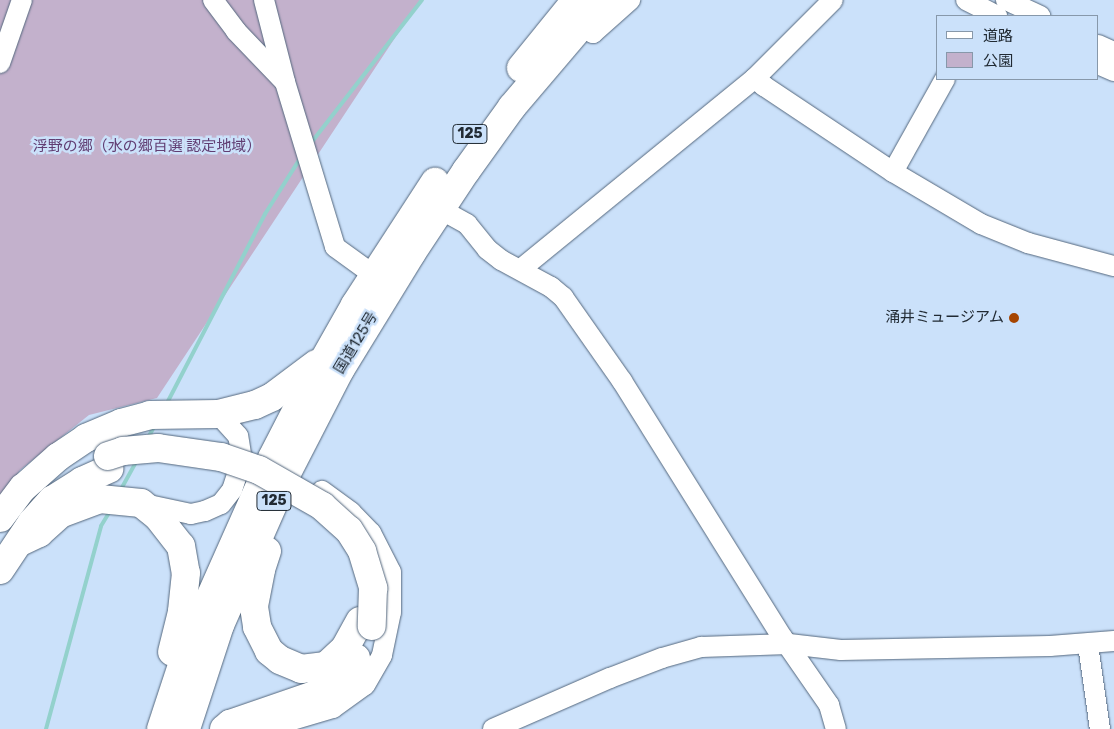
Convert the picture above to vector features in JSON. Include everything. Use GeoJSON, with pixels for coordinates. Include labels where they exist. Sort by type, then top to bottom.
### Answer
{"type":"FeatureCollection","features":[{"type":"Feature","properties":{"kind":"highway","name":"国道125号"},"geometry":{"type":"LineString","coordinates":[[186,729],[220,625],[273,503],[340,370],[382,281],[431,188],[480,121],[579,13],[603,0]]}},
{"type":"Feature","properties":{"kind":"highway","name":"国道125号"},"geometry":{"type":"LineString","coordinates":[[160,729],[188,647],[272,458],[324,358],[382,281],[440,209],[579,13]]}},
{"type":"Feature","properties":{"kind":"highway"},"geometry":{"type":"LineString","coordinates":[[0,518],[24,488],[58,457],[86,438],[121,423],[150,415],[218,414],[255,405],[272,397],[324,358]]}},
{"type":"Feature","properties":{"kind":"highway"},"geometry":{"type":"LineString","coordinates":[[0,570],[10,544],[35,501],[63,477],[109,462],[123,452],[158,448],[221,457],[272,476],[322,506],[349,530],[362,551],[373,588],[363,649],[341,678],[314,695],[230,724],[224,729]]}},
{"type":"Feature","properties":{"kind":"highway"},"geometry":{"type":"LineString","coordinates":[[10,544],[39,533],[60,514],[100,499],[135,502],[158,517],[181,546],[186,573],[182,612],[158,708],[160,729]]}},
{"type":"Feature","properties":{"kind":"highway"},"geometry":{"type":"LineString","coordinates":[[273,503],[274,530],[260,570],[254,607],[257,627],[269,651],[280,660],[301,669],[326,666],[346,648],[366,623]]}},
{"type":"Feature","properties":{"kind":"street"},"geometry":{"type":"LineString","coordinates":[[1,58],[22,0]]}},
{"type":"Feature","properties":{"kind":"street"},"geometry":{"type":"LineString","coordinates":[[213,0],[236,31],[285,82]]}},
{"type":"Feature","properties":{"kind":"street"},"geometry":{"type":"LineString","coordinates":[[264,0],[285,82],[335,247],[382,281]]}},
{"type":"Feature","properties":{"kind":"street"},"geometry":{"type":"LineString","coordinates":[[579,13],[593,33],[630,0]]}},
{"type":"Feature","properties":{"kind":"street"},"geometry":{"type":"LineString","coordinates":[[521,269],[755,78],[833,0]]}},
{"type":"Feature","properties":{"kind":"street"},"geometry":{"type":"LineString","coordinates":[[966,0],[988,11]]}},
{"type":"Feature","properties":{"kind":"street"},"geometry":{"type":"LineString","coordinates":[[1006,0],[1038,15]]}},
{"type":"Feature","properties":{"kind":"street"},"geometry":{"type":"LineString","coordinates":[[1099,45],[1114,52]]}},
{"type":"Feature","properties":{"kind":"street"},"geometry":{"type":"LineString","coordinates":[[1099,64],[1114,71]]}},
{"type":"Feature","properties":{"kind":"street"},"geometry":{"type":"LineString","coordinates":[[755,78],[764,86],[893,172],[980,224],[1028,243],[1114,266]]}},
{"type":"Feature","properties":{"kind":"street"},"geometry":{"type":"LineString","coordinates":[[893,172],[944,80]]}},
{"type":"Feature","properties":{"kind":"street"},"geometry":{"type":"LineString","coordinates":[[440,209],[467,224],[487,249],[501,260],[521,269],[551,287],[563,297],[622,380],[782,637],[789,644],[830,705],[836,729]]}},
{"type":"Feature","properties":{"kind":"street"},"geometry":{"type":"LineString","coordinates":[[135,502],[191,514],[205,511],[221,504],[232,490],[242,460],[238,436],[218,414]]}},
{"type":"Feature","properties":{"kind":"street"},"geometry":{"type":"LineString","coordinates":[[262,729],[333,708],[365,685],[382,655],[391,612],[391,572],[371,533],[351,512],[321,491],[287,473]]}},
{"type":"Feature","properties":{"kind":"street"},"geometry":{"type":"LineString","coordinates":[[494,729],[540,707],[662,658],[701,647],[789,644],[841,650],[1088,645],[1114,641]]}},
{"type":"Feature","properties":{"kind":"street"},"geometry":{"type":"LineString","coordinates":[[1088,645],[1100,729]]}},
{"type":"Feature","properties":{"kind":"green space","name":"浮野の郷（水の郷百選 認定地域）"},"geometry":{"type":"Polygon","coordinates":[[[0,0],[420,0],[157,398],[89,415],[20,470],[0,500],[0,0]]]}},
{"type":"Feature","properties":{"kind":"waterway"},"geometry":{"type":"LineString","coordinates":[[311,143],[422,0]]}},
{"type":"Feature","properties":{"kind":"waterway"},"geometry":{"type":"LineString","coordinates":[[166,405],[265,214],[301,157]]}},
{"type":"Feature","properties":{"kind":"waterway"},"geometry":{"type":"LineString","coordinates":[[148,438],[155,425]]}},
{"type":"Feature","properties":{"kind":"waterway"},"geometry":{"type":"LineString","coordinates":[[120,491],[137,460]]}},
{"type":"Feature","properties":{"kind":"waterway"},"geometry":{"type":"LineString","coordinates":[[46,729],[101,526],[110,511]]}},
{"type":"Feature","properties":{"kind":"place","name":"涌井ミュージアム"},"geometry":{"type":"Point","coordinates":[1014,318]}}]}
